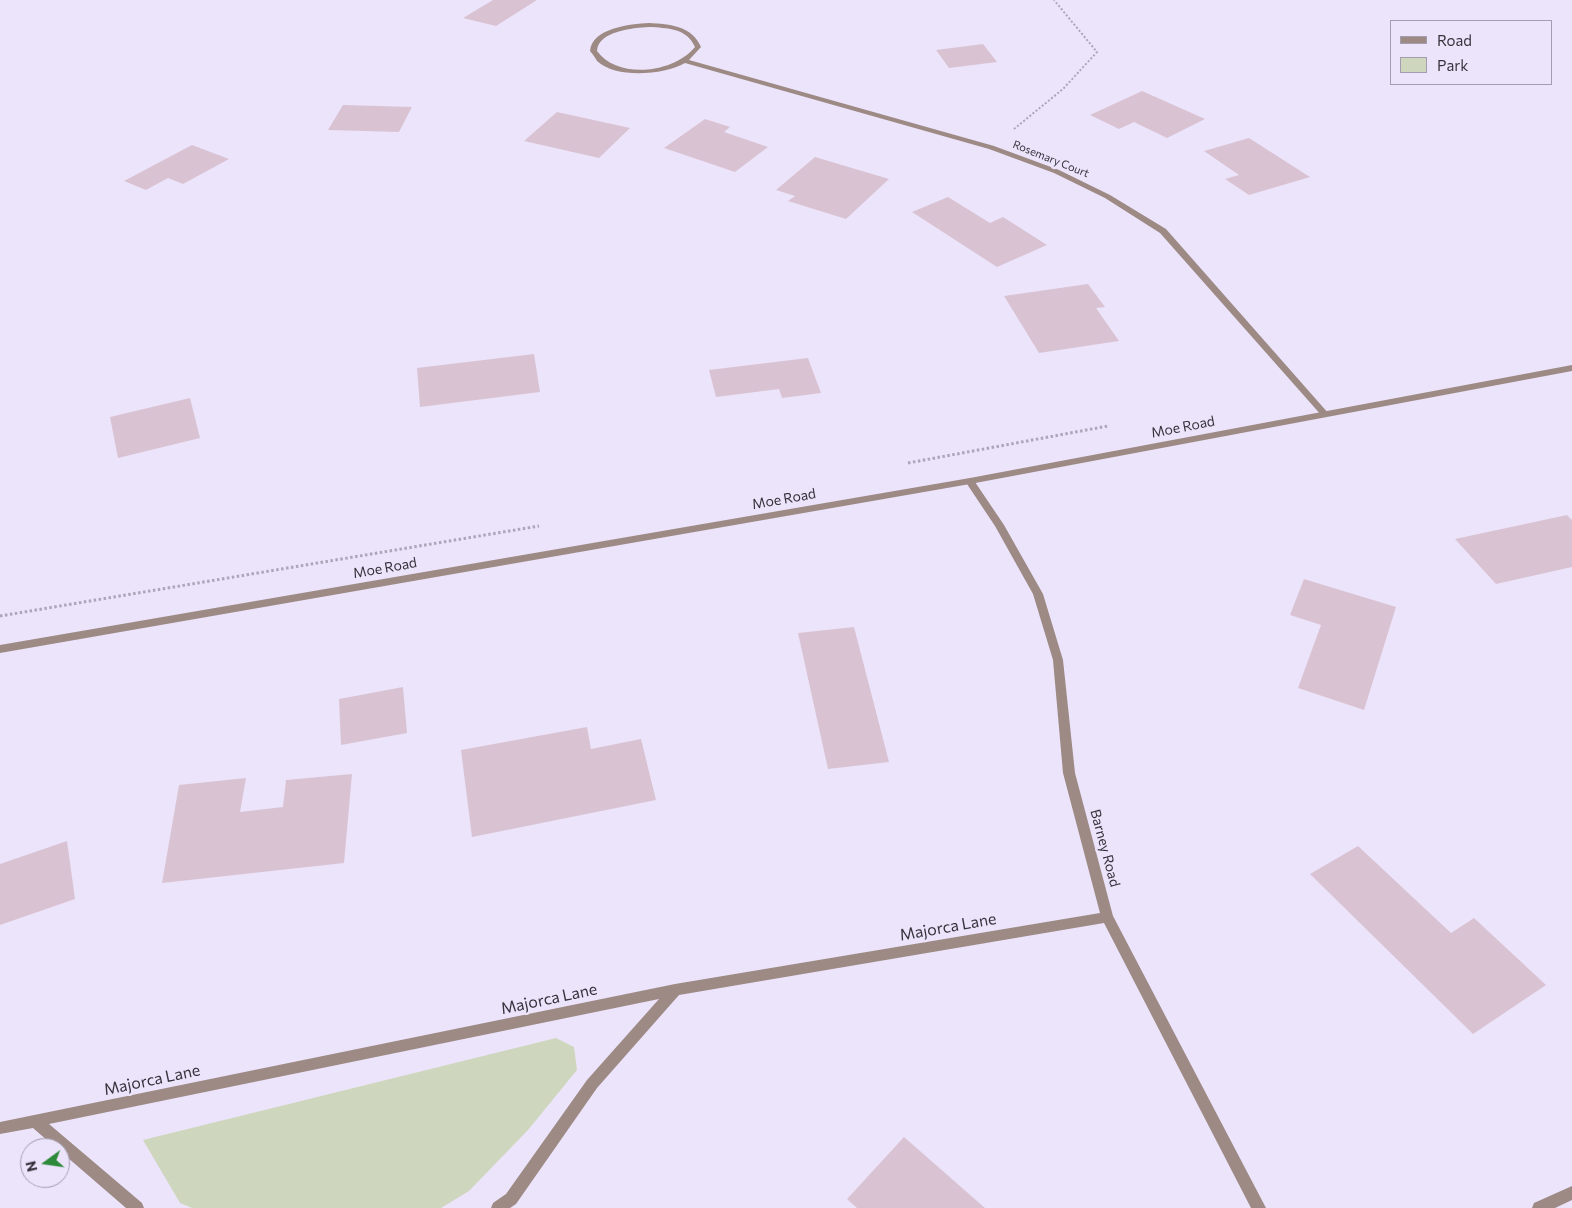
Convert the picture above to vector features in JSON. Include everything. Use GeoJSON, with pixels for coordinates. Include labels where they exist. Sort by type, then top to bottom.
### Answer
{"type":"FeatureCollection","features":[{"type":"Feature","properties":{"kind":"street"},"geometry":{"type":"LineString","coordinates":[[649,24],[665,26],[690,34],[696,40],[698,47],[695,54],[686,61],[659,70],[626,69],[601,61],[595,54],[594,47],[598,40],[618,29],[649,24]]}},
{"type":"Feature","properties":{"kind":"street","name":"Rosemary Court"},"geometry":{"type":"LineString","coordinates":[[686,61],[990,148],[1044,167],[1088,186],[1130,209],[1163,231],[1326,414]]}},
{"type":"Feature","properties":{"kind":"street","name":"Moe Road"},"geometry":{"type":"LineString","coordinates":[[0,649],[970,481],[1572,368]]}},
{"type":"Feature","properties":{"kind":"street","name":"Barney Road"},"geometry":{"type":"LineString","coordinates":[[970,481],[999,525],[1038,594],[1058,660],[1069,773],[1107,917],[1259,1208]]}},
{"type":"Feature","properties":{"kind":"street","name":"Majorca Lane"},"geometry":{"type":"LineString","coordinates":[[0,1128],[675,990],[1107,917]]}},
{"type":"Feature","properties":{"kind":"street"},"geometry":{"type":"LineString","coordinates":[[498,1208],[511,1199],[592,1084],[675,990]]}},
{"type":"Feature","properties":{"kind":"street"},"geometry":{"type":"LineString","coordinates":[[35,1120],[137,1208]]}},
{"type":"Feature","properties":{"kind":"street"},"geometry":{"type":"LineString","coordinates":[[1539,1208],[1572,1193]]}},
{"type":"Feature","properties":{"kind":"path"},"geometry":{"type":"LineString","coordinates":[[990,148],[1064,88],[1097,52],[1054,0]]}},
{"type":"Feature","properties":{"kind":"path"},"geometry":{"type":"LineString","coordinates":[[906,463],[1111,425]]}},
{"type":"Feature","properties":{"kind":"path"},"geometry":{"type":"LineString","coordinates":[[0,616],[544,525]]}},
{"type":"Feature","properties":{"kind":"green space"},"geometry":{"type":"Polygon","coordinates":[[[556,1038],[574,1047],[577,1070],[528,1130],[469,1191],[441,1208],[192,1208],[180,1203],[143,1140],[556,1038]]]}},
{"type":"Feature","properties":{"kind":"building"},"geometry":{"type":"Polygon","coordinates":[[[493,0],[537,0],[496,26],[463,18],[493,0]]]}},
{"type":"Feature","properties":{"kind":"building"},"geometry":{"type":"Polygon","coordinates":[[[983,44],[997,62],[949,68],[936,50],[983,44]]]}},
{"type":"Feature","properties":{"kind":"building"},"geometry":{"type":"Polygon","coordinates":[[[1142,91],[1205,119],[1167,138],[1134,122],[1119,129],[1090,115],[1142,91]]]}},
{"type":"Feature","properties":{"kind":"building"},"geometry":{"type":"Polygon","coordinates":[[[343,105],[412,107],[399,132],[328,130],[343,105]]]}},
{"type":"Feature","properties":{"kind":"building"},"geometry":{"type":"Polygon","coordinates":[[[557,112],[630,128],[599,158],[524,141],[557,112]]]}},
{"type":"Feature","properties":{"kind":"building"},"geometry":{"type":"Polygon","coordinates":[[[705,119],[730,127],[724,132],[768,147],[735,172],[664,148],[705,119]]]}},
{"type":"Feature","properties":{"kind":"building"},"geometry":{"type":"Polygon","coordinates":[[[1249,138],[1310,177],[1249,195],[1225,179],[1239,175],[1204,151],[1249,138]]]}},
{"type":"Feature","properties":{"kind":"building"},"geometry":{"type":"Polygon","coordinates":[[[192,145],[229,159],[183,184],[168,178],[146,190],[124,181],[192,145]]]}},
{"type":"Feature","properties":{"kind":"building"},"geometry":{"type":"Polygon","coordinates":[[[815,157],[889,179],[846,219],[788,201],[795,196],[776,190],[815,157]]]}},
{"type":"Feature","properties":{"kind":"building"},"geometry":{"type":"Polygon","coordinates":[[[948,197],[990,223],[1003,217],[1047,245],[997,267],[912,212],[948,197]]]}},
{"type":"Feature","properties":{"kind":"building"},"geometry":{"type":"Polygon","coordinates":[[[1088,284],[1105,307],[1096,308],[1119,341],[1039,353],[1004,296],[1088,284]]]}},
{"type":"Feature","properties":{"kind":"building"},"geometry":{"type":"Polygon","coordinates":[[[534,354],[540,392],[420,407],[417,368],[534,354]]]}},
{"type":"Feature","properties":{"kind":"building"},"geometry":{"type":"Polygon","coordinates":[[[808,358],[821,393],[782,398],[779,389],[716,397],[709,370],[808,358]]]}},
{"type":"Feature","properties":{"kind":"building"},"geometry":{"type":"Polygon","coordinates":[[[190,398],[200,438],[118,458],[110,417],[190,398]]]}},
{"type":"Feature","properties":{"kind":"building"},"geometry":{"type":"Polygon","coordinates":[[[1567,515],[1572,520],[1572,567],[1496,584],[1455,539],[1567,515]]]}},
{"type":"Feature","properties":{"kind":"building"},"geometry":{"type":"Polygon","coordinates":[[[1304,579],[1396,607],[1364,710],[1298,688],[1321,625],[1290,615],[1304,579]]]}},
{"type":"Feature","properties":{"kind":"building"},"geometry":{"type":"Polygon","coordinates":[[[854,627],[889,762],[828,769],[798,633],[854,627]]]}},
{"type":"Feature","properties":{"kind":"building"},"geometry":{"type":"Polygon","coordinates":[[[403,687],[407,733],[341,745],[339,699],[403,687]]]}},
{"type":"Feature","properties":{"kind":"building"},"geometry":{"type":"Polygon","coordinates":[[[587,727],[591,749],[641,739],[656,800],[472,837],[461,750],[587,727]]]}},
{"type":"Feature","properties":{"kind":"building"},"geometry":{"type":"Polygon","coordinates":[[[352,774],[344,863],[162,883],[179,785],[246,778],[240,812],[283,807],[286,780],[352,774]]]}},
{"type":"Feature","properties":{"kind":"building"},"geometry":{"type":"Polygon","coordinates":[[[67,841],[75,899],[0,925],[0,864],[67,841]]]}},
{"type":"Feature","properties":{"kind":"building"},"geometry":{"type":"Polygon","coordinates":[[[1358,846],[1451,933],[1474,918],[1546,985],[1473,1034],[1310,874],[1358,846]]]}},
{"type":"Feature","properties":{"kind":"building"},"geometry":{"type":"Polygon","coordinates":[[[904,1137],[985,1208],[857,1208],[847,1199],[904,1137]]]}}]}
